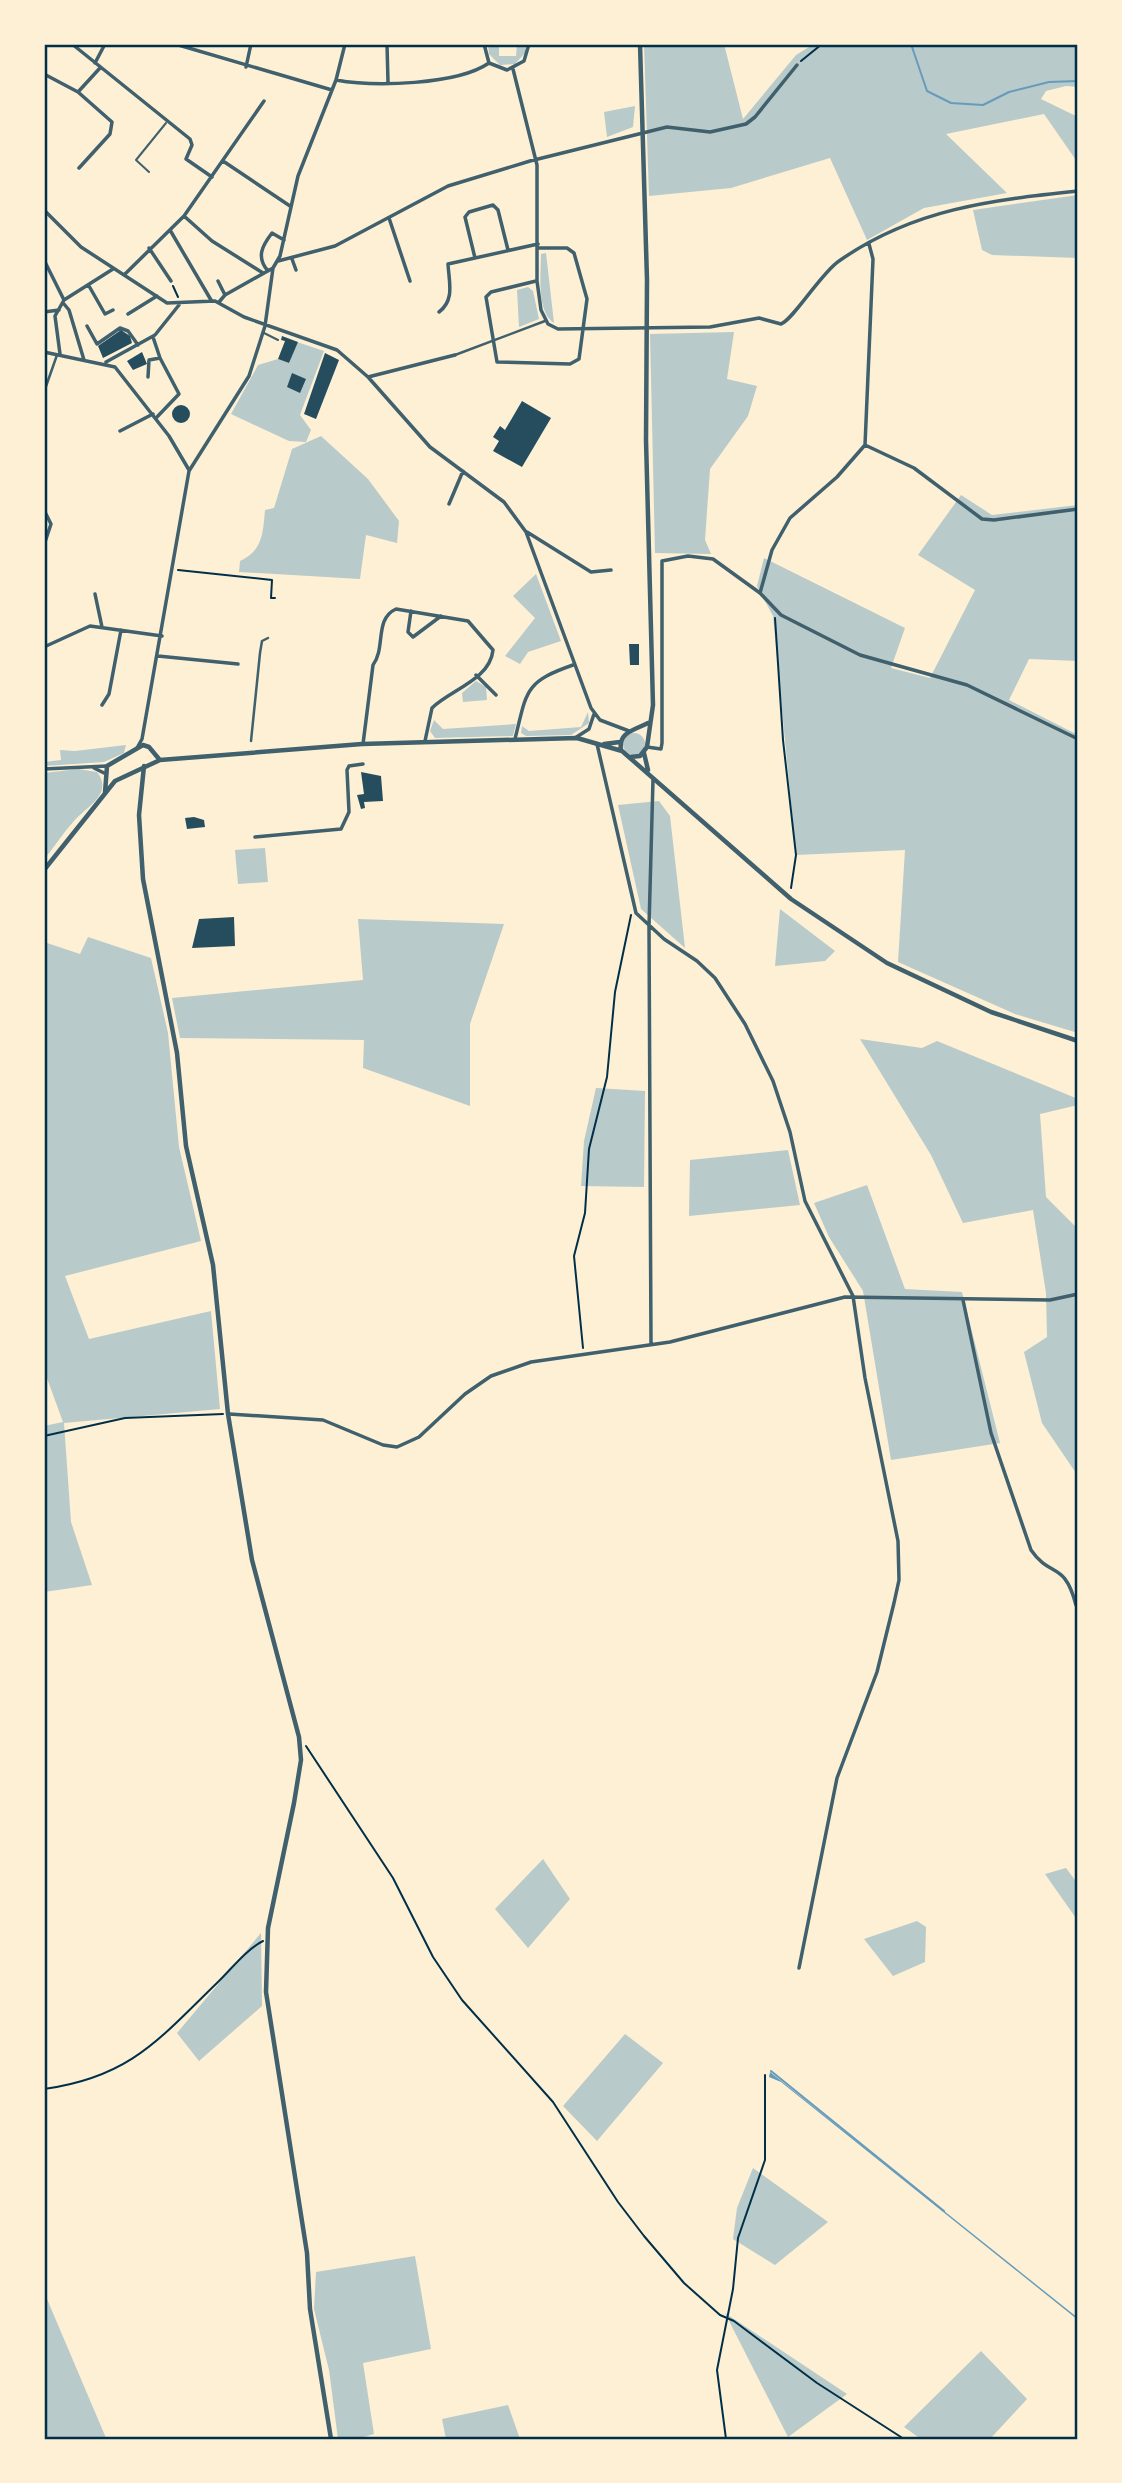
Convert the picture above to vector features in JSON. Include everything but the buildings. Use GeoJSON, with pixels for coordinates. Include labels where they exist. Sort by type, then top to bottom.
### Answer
{"type":"FeatureCollection","features":[{"type":"Feature","properties":{"kind":"street"},"geometry":{"type":"LineString","coordinates":[[72,44],[100,68],[139,95],[192,141],[186,159],[212,177]]}},
{"type":"Feature","properties":{"kind":"street"},"geometry":{"type":"LineString","coordinates":[[95,63],[105,44]]}},
{"type":"Feature","properties":{"kind":"street"},"geometry":{"type":"LineString","coordinates":[[175,44],[191,46],[246,66],[332,90]]}},
{"type":"Feature","properties":{"kind":"street"},"geometry":{"type":"LineString","coordinates":[[246,66],[251,44]]}},
{"type":"Feature","properties":{"kind":"street"},"geometry":{"type":"LineString","coordinates":[[137,748],[142,738],[162,636],[189,471],[249,376],[265,326],[273,268],[284,240],[298,176],[336,80],[345,44]]}},
{"type":"Feature","properties":{"kind":"street"},"geometry":{"type":"LineString","coordinates":[[387,44],[388,82]]}},
{"type":"Feature","properties":{"kind":"street"},"geometry":{"type":"LineString","coordinates":[[484,44],[489,63]]}},
{"type":"Feature","properties":{"kind":"street"},"geometry":{"type":"LineString","coordinates":[[336,80],[388,82],[452,76],[489,63],[501,69],[513,69],[524,61],[529,44]]}},
{"type":"Feature","properties":{"kind":"street"},"geometry":{"type":"LineString","coordinates":[[640,44],[653,680],[653,712],[645,750],[648,771]]}},
{"type":"Feature","properties":{"kind":"street"},"geometry":{"type":"LineString","coordinates":[[278,261],[335,246],[448,186],[536,160],[673,126],[710,132],[746,124],[755,117],[797,65]]}},
{"type":"Feature","properties":{"kind":"street"},"geometry":{"type":"LineString","coordinates":[[78,92],[100,68]]}},
{"type":"Feature","properties":{"kind":"street"},"geometry":{"type":"LineString","coordinates":[[513,69],[536,160],[539,246],[537,281],[545,321],[558,329],[710,327],[759,318],[786,322],[807,293],[831,268],[869,244],[932,213],[999,200],[1078,191]]}},
{"type":"Feature","properties":{"kind":"street"},"geometry":{"type":"LineString","coordinates":[[44,74],[78,92],[108,117],[112,127],[110,134],[79,168]]}},
{"type":"Feature","properties":{"kind":"street"},"geometry":{"type":"LineString","coordinates":[[124,275],[184,216],[264,101]]}},
{"type":"Feature","properties":{"kind":"street"},"geometry":{"type":"LineString","coordinates":[[223,161],[290,206]]}},
{"type":"Feature","properties":{"kind":"street"},"geometry":{"type":"LineString","coordinates":[[475,258],[465,217],[469,212],[493,205],[498,210],[508,250]]}},
{"type":"Feature","properties":{"kind":"street"},"geometry":{"type":"LineString","coordinates":[[44,210],[81,247],[167,303],[211,300],[219,302],[265,326],[331,347],[368,377],[421,438],[504,502],[526,532],[573,665],[594,714],[613,726],[646,738]]}},
{"type":"Feature","properties":{"kind":"street"},"geometry":{"type":"LineString","coordinates":[[184,216],[212,241],[251,268],[265,272]]}},
{"type":"Feature","properties":{"kind":"street"},"geometry":{"type":"LineString","coordinates":[[389,218],[410,281]]}},
{"type":"Feature","properties":{"kind":"street"},"geometry":{"type":"LineString","coordinates":[[170,230],[211,300]]}},
{"type":"Feature","properties":{"kind":"street"},"geometry":{"type":"LineString","coordinates":[[265,272],[262,247],[272,233],[284,240]]}},
{"type":"Feature","properties":{"kind":"street"},"geometry":{"type":"LineString","coordinates":[[760,593],[772,550],[790,518],[853,462],[865,445],[873,260],[869,244]]}},
{"type":"Feature","properties":{"kind":"street"},"geometry":{"type":"LineString","coordinates":[[439,312],[447,306],[450,296],[448,264],[508,250],[539,246],[567,247],[574,253],[587,299],[579,359],[570,364],[500,364],[494,357],[485,302],[488,294],[537,281]]}},
{"type":"Feature","properties":{"kind":"street"},"geometry":{"type":"LineString","coordinates":[[149,248],[171,281]]}},
{"type":"Feature","properties":{"kind":"street"},"geometry":{"type":"LineString","coordinates":[[292,259],[296,270]]}},
{"type":"Feature","properties":{"kind":"street"},"geometry":{"type":"LineString","coordinates":[[44,260],[64,302],[84,360]]}},
{"type":"Feature","properties":{"kind":"street"},"geometry":{"type":"LineString","coordinates":[[219,302],[225,295],[273,268]]}},
{"type":"Feature","properties":{"kind":"street"},"geometry":{"type":"LineString","coordinates":[[44,392],[59,354],[58,311],[64,302],[113,269]]}},
{"type":"Feature","properties":{"kind":"street"},"geometry":{"type":"LineString","coordinates":[[218,281],[225,295]]}},
{"type":"Feature","properties":{"kind":"street"},"geometry":{"type":"LineString","coordinates":[[89,286],[102,315],[113,310]]}},
{"type":"Feature","properties":{"kind":"street"},"geometry":{"type":"LineString","coordinates":[[128,314],[157,296]]}},
{"type":"Feature","properties":{"kind":"street"},"geometry":{"type":"LineString","coordinates":[[44,352],[108,363],[154,336],[180,304]]}},
{"type":"Feature","properties":{"kind":"street"},"geometry":{"type":"LineString","coordinates":[[44,312],[58,311]]}},
{"type":"Feature","properties":{"kind":"street"},"geometry":{"type":"LineString","coordinates":[[368,377],[455,355],[491,339],[545,321]]}},
{"type":"Feature","properties":{"kind":"street"},"geometry":{"type":"LineString","coordinates":[[88,326],[97,344],[121,325],[138,345]]}},
{"type":"Feature","properties":{"kind":"street"},"geometry":{"type":"LineString","coordinates":[[120,431],[155,416],[179,394],[160,358],[154,336]]}},
{"type":"Feature","properties":{"kind":"street"},"geometry":{"type":"LineString","coordinates":[[148,377],[149,360],[160,358]]}},
{"type":"Feature","properties":{"kind":"street"},"geometry":{"type":"LineString","coordinates":[[108,363],[155,416],[189,471]]}},
{"type":"Feature","properties":{"kind":"street"},"geometry":{"type":"LineString","coordinates":[[865,445],[915,468],[982,519],[994,520],[1078,509]]}},
{"type":"Feature","properties":{"kind":"street"},"geometry":{"type":"LineString","coordinates":[[449,504],[463,470]]}},
{"type":"Feature","properties":{"kind":"street"},"geometry":{"type":"LineString","coordinates":[[44,510],[51,524],[44,545]]}},
{"type":"Feature","properties":{"kind":"street"},"geometry":{"type":"LineString","coordinates":[[526,532],[591,572],[611,570]]}},
{"type":"Feature","properties":{"kind":"street"},"geometry":{"type":"LineString","coordinates":[[630,757],[645,750],[661,749],[662,561],[688,556],[709,557],[760,593],[774,610],[860,655],[967,685],[1078,739]]}},
{"type":"Feature","properties":{"kind":"street"},"geometry":{"type":"LineString","coordinates":[[95,594],[102,627]]}},
{"type":"Feature","properties":{"kind":"street"},"geometry":{"type":"LineString","coordinates":[[362,744],[373,666],[380,656],[385,618],[396,609],[468,621],[491,645],[492,658],[476,676],[461,690],[432,708],[425,741]]}},
{"type":"Feature","properties":{"kind":"street"},"geometry":{"type":"LineString","coordinates":[[411,611],[408,632],[413,637],[441,616]]}},
{"type":"Feature","properties":{"kind":"street"},"geometry":{"type":"LineString","coordinates":[[44,647],[84,628],[102,627],[162,636]]}},
{"type":"Feature","properties":{"kind":"street"},"geometry":{"type":"LineString","coordinates":[[102,705],[109,694],[121,630]]}},
{"type":"Feature","properties":{"kind":"street"},"geometry":{"type":"LineString","coordinates":[[251,741],[256,672],[262,641],[268,638]]}},
{"type":"Feature","properties":{"kind":"street"},"geometry":{"type":"LineString","coordinates":[[158,656],[238,664]]}},
{"type":"Feature","properties":{"kind":"street"},"geometry":{"type":"LineString","coordinates":[[515,739],[526,698],[536,681],[573,665]]}},
{"type":"Feature","properties":{"kind":"street"},"geometry":{"type":"LineString","coordinates":[[476,676],[496,695]]}},
{"type":"Feature","properties":{"kind":"street"},"geometry":{"type":"LineString","coordinates":[[574,738],[589,729],[594,714]]}},
{"type":"Feature","properties":{"kind":"street"},"geometry":{"type":"LineString","coordinates":[[600,743],[621,739],[649,723]]}},
{"type":"Feature","properties":{"kind":"street"},"geometry":{"type":"LineString","coordinates":[[613,726],[621,739],[622,751]]}},
{"type":"Feature","properties":{"kind":"street"},"geometry":{"type":"LineString","coordinates":[[142,738],[160,760]]}},
{"type":"Feature","properties":{"kind":"street"},"geometry":{"type":"LineString","coordinates":[[44,870],[115,781],[133,770],[160,760],[362,744],[574,738],[622,751],[791,899],[887,963],[991,1012],[1078,1041]]}},
{"type":"Feature","properties":{"kind":"street"},"geometry":{"type":"LineString","coordinates":[[600,743],[636,913],[706,969],[751,1034],[784,1113],[805,1201],[853,1296],[865,1378],[898,1541],[899,1580],[877,1672],[837,1779],[799,1968]]}},
{"type":"Feature","properties":{"kind":"street"},"geometry":{"type":"LineString","coordinates":[[44,769],[107,766],[146,745]]}},
{"type":"Feature","properties":{"kind":"street"},"geometry":{"type":"LineString","coordinates":[[152,762],[154,754]]}},
{"type":"Feature","properties":{"kind":"street"},"geometry":{"type":"LineString","coordinates":[[255,837],[337,831],[345,824],[349,812],[347,770],[349,766],[363,764]]}},
{"type":"Feature","properties":{"kind":"street"},"geometry":{"type":"LineString","coordinates":[[89,766],[115,781]]}},
{"type":"Feature","properties":{"kind":"street"},"geometry":{"type":"LineString","coordinates":[[105,794],[107,766]]}},
{"type":"Feature","properties":{"kind":"street"},"geometry":{"type":"LineString","coordinates":[[144,766],[141,783],[143,879],[177,1053],[186,1146],[213,1265],[228,1414],[252,1560],[299,1737],[301,1760],[267,1939],[266,1992],[307,2253],[310,2309],[331,2439]]}},
{"type":"Feature","properties":{"kind":"street"},"geometry":{"type":"LineString","coordinates":[[133,770],[141,783]]}},
{"type":"Feature","properties":{"kind":"street"},"geometry":{"type":"LineString","coordinates":[[651,1345],[649,926],[654,777]]}},
{"type":"Feature","properties":{"kind":"street"},"geometry":{"type":"LineString","coordinates":[[228,1414],[323,1420],[383,1445],[397,1447],[419,1437],[465,1394],[491,1376],[531,1362],[651,1345],[853,1296],[1050,1300],[1078,1294]]}},
{"type":"Feature","properties":{"kind":"street"},"geometry":{"type":"LineString","coordinates":[[963,1300],[991,1433],[1031,1550],[1040,1560],[1067,1578],[1076,1605]]}},
{"type":"Feature","properties":{"kind":"lane"},"geometry":{"type":"LineString","coordinates":[[149,172],[136,160],[167,122]]}},
{"type":"Feature","properties":{"kind":"lane"},"geometry":{"type":"LineString","coordinates":[[263,332],[278,341]]}},
{"type":"Feature","properties":{"kind":"path"},"geometry":{"type":"LineString","coordinates":[[797,65],[822,44]]}},
{"type":"Feature","properties":{"kind":"path"},"geometry":{"type":"LineString","coordinates":[[171,281],[180,304]]}},
{"type":"Feature","properties":{"kind":"path"},"geometry":{"type":"LineString","coordinates":[[173,569],[272,580],[271,598],[275,598]]}},
{"type":"Feature","properties":{"kind":"path"},"geometry":{"type":"LineString","coordinates":[[774,610],[783,740],[796,855],[791,888]]}},
{"type":"Feature","properties":{"kind":"path"},"geometry":{"type":"LineString","coordinates":[[583,1354],[574,1256],[585,1213],[589,1149],[607,1077],[615,992],[631,913]]}},
{"type":"Feature","properties":{"kind":"path"},"geometry":{"type":"LineString","coordinates":[[44,1436],[125,1418],[228,1414]]}},
{"type":"Feature","properties":{"kind":"path"},"geometry":{"type":"LineString","coordinates":[[299,1737],[393,1878],[433,1956],[462,2000],[553,2102],[618,2202],[684,2283],[720,2315],[726,2316],[817,2383],[904,2439]]}},
{"type":"Feature","properties":{"kind":"path"},"geometry":{"type":"LineString","coordinates":[[44,2089],[96,2079],[124,2065],[166,2033],[257,1943],[267,1939]]}},
{"type":"Feature","properties":{"kind":"path"},"geometry":{"type":"LineString","coordinates":[[726,2439],[717,2379],[726,2316],[733,2289],[738,2238],[765,2160],[765,2075]]}},
{"type":"Feature","properties":{"kind":"shaded area"},"geometry":{"type":"Polygon","coordinates":[[[488,44],[499,44],[499,56],[516,56],[517,44],[526,44],[525,53],[515,64],[500,65],[489,54],[488,44]]]}},
{"type":"Feature","properties":{"kind":"shaded area"},"geometry":{"type":"Polygon","coordinates":[[[644,44],[724,44],[743,119],[796,55],[814,44],[1078,44],[1078,87],[1066,86],[1046,91],[1041,99],[1078,117],[1078,163],[1044,114],[946,134],[1007,193],[924,208],[867,240],[830,158],[731,188],[649,196],[644,44]]]}},
{"type":"Feature","properties":{"kind":"shaded area"},"geometry":{"type":"Polygon","coordinates":[[[635,106],[633,127],[607,137],[604,112],[635,106]]]}},
{"type":"Feature","properties":{"kind":"shaded area"},"geometry":{"type":"Polygon","coordinates":[[[1078,195],[1078,258],[992,255],[982,250],[973,210],[1078,195]]]}},
{"type":"Feature","properties":{"kind":"shaded area"},"geometry":{"type":"Polygon","coordinates":[[[546,253],[554,323],[544,310],[542,301],[541,254],[546,253]]]}},
{"type":"Feature","properties":{"kind":"shaded area"},"geometry":{"type":"Polygon","coordinates":[[[528,287],[533,291],[539,319],[519,327],[517,290],[528,287]]]}},
{"type":"Feature","properties":{"kind":"shaded area"},"geometry":{"type":"Polygon","coordinates":[[[734,332],[727,379],[757,386],[748,416],[710,469],[705,540],[711,554],[655,553],[650,334],[734,332]]]}},
{"type":"Feature","properties":{"kind":"shaded area"},"geometry":{"type":"Polygon","coordinates":[[[297,342],[324,351],[300,415],[311,430],[306,442],[289,441],[231,414],[258,365],[278,359],[289,363],[297,342]]]}},
{"type":"Feature","properties":{"kind":"shaded area"},"geometry":{"type":"Polygon","coordinates":[[[321,436],[368,479],[399,521],[397,543],[366,535],[360,579],[239,572],[240,561],[253,552],[260,540],[265,510],[274,508],[292,449],[321,436]]]}},
{"type":"Feature","properties":{"kind":"shaded area"},"geometry":{"type":"Polygon","coordinates":[[[961,495],[992,515],[1078,505],[1078,661],[1029,659],[1009,700],[1078,735],[1078,1033],[1015,1014],[898,962],[905,850],[796,855],[773,616],[757,586],[764,558],[905,628],[891,668],[930,678],[975,590],[918,555],[961,495]]]}},
{"type":"Feature","properties":{"kind":"shaded area"},"geometry":{"type":"Polygon","coordinates":[[[536,574],[561,641],[528,652],[520,664],[505,656],[535,618],[513,596],[536,574]]]}},
{"type":"Feature","properties":{"kind":"shaded area"},"geometry":{"type":"Polygon","coordinates":[[[476,681],[486,687],[487,700],[463,702],[462,693],[476,681]]]}},
{"type":"Feature","properties":{"kind":"shaded area"},"geometry":{"type":"Polygon","coordinates":[[[588,712],[589,723],[571,735],[526,736],[521,733],[522,726],[529,731],[581,727],[588,712]]]}},
{"type":"Feature","properties":{"kind":"shaded area"},"geometry":{"type":"Polygon","coordinates":[[[434,720],[443,729],[516,724],[513,736],[435,738],[430,731],[434,720]]]}},
{"type":"Feature","properties":{"kind":"shaded area"},"geometry":{"type":"Polygon","coordinates":[[[634,733],[642,736],[645,744],[642,752],[634,755],[626,752],[623,744],[626,736],[634,733]]]}},
{"type":"Feature","properties":{"kind":"shaded area"},"geometry":{"type":"Polygon","coordinates":[[[126,745],[124,753],[104,762],[44,766],[44,762],[61,760],[60,750],[75,751],[126,745]]]}},
{"type":"Feature","properties":{"kind":"shaded area"},"geometry":{"type":"Polygon","coordinates":[[[78,769],[97,772],[102,787],[100,793],[44,860],[44,773],[78,769]]]}},
{"type":"Feature","properties":{"kind":"shaded area"},"geometry":{"type":"Polygon","coordinates":[[[659,801],[670,816],[685,948],[641,909],[618,805],[659,801]]]}},
{"type":"Feature","properties":{"kind":"shaded area"},"geometry":{"type":"Polygon","coordinates":[[[265,848],[268,882],[238,884],[235,850],[265,848]]]}},
{"type":"Feature","properties":{"kind":"shaded area"},"geometry":{"type":"Polygon","coordinates":[[[780,909],[835,951],[825,961],[775,966],[780,909]]]}},
{"type":"Feature","properties":{"kind":"shaded area"},"geometry":{"type":"Polygon","coordinates":[[[358,919],[504,924],[470,1024],[470,1106],[363,1068],[364,1040],[180,1038],[172,998],[363,980],[358,919]]]}},
{"type":"Feature","properties":{"kind":"shaded area"},"geometry":{"type":"Polygon","coordinates":[[[88,937],[151,958],[168,1033],[179,1147],[201,1241],[65,1276],[89,1339],[211,1311],[220,1409],[64,1423],[71,1522],[92,1585],[44,1592],[44,1426],[63,1422],[44,1370],[44,942],[80,954],[88,937]]]}},
{"type":"Feature","properties":{"kind":"shaded area"},"geometry":{"type":"Polygon","coordinates":[[[860,1039],[922,1048],[937,1041],[1078,1099],[1078,1105],[1040,1114],[1046,1197],[1078,1229],[1078,1476],[1042,1423],[1024,1352],[1047,1337],[1046,1293],[1033,1210],[963,1223],[931,1155],[860,1039]]]}},
{"type":"Feature","properties":{"kind":"shaded area"},"geometry":{"type":"Polygon","coordinates":[[[596,1088],[645,1091],[644,1187],[581,1186],[584,1141],[596,1088]]]}},
{"type":"Feature","properties":{"kind":"shaded area"},"geometry":{"type":"Polygon","coordinates":[[[788,1150],[800,1205],[689,1216],[690,1160],[788,1150]]]}},
{"type":"Feature","properties":{"kind":"shaded area"},"geometry":{"type":"Polygon","coordinates":[[[867,1185],[905,1289],[962,1292],[1000,1443],[891,1460],[863,1291],[829,1237],[814,1203],[867,1185]]]}},
{"type":"Feature","properties":{"kind":"shaded area"},"geometry":{"type":"Polygon","coordinates":[[[543,1859],[570,1899],[528,1948],[495,1909],[543,1859]]]}},
{"type":"Feature","properties":{"kind":"shaded area"},"geometry":{"type":"Polygon","coordinates":[[[1066,1868],[1078,1884],[1078,1921],[1045,1874],[1066,1868]]]}},
{"type":"Feature","properties":{"kind":"shaded area"},"geometry":{"type":"Polygon","coordinates":[[[917,1921],[926,1927],[925,1962],[893,1976],[864,1939],[917,1921]]]}},
{"type":"Feature","properties":{"kind":"shaded area"},"geometry":{"type":"Polygon","coordinates":[[[261,1933],[262,2006],[199,2061],[177,2033],[261,1933]]]}},
{"type":"Feature","properties":{"kind":"shaded area"},"geometry":{"type":"Polygon","coordinates":[[[625,2034],[663,2063],[597,2141],[563,2106],[625,2034]]]}},
{"type":"Feature","properties":{"kind":"shaded area"},"geometry":{"type":"Polygon","coordinates":[[[753,2168],[828,2222],[775,2265],[733,2239],[737,2208],[753,2168]]]}},
{"type":"Feature","properties":{"kind":"shaded area"},"geometry":{"type":"Polygon","coordinates":[[[415,2256],[431,2349],[363,2363],[374,2434],[357,2439],[338,2439],[329,2370],[314,2309],[316,2272],[415,2256]]]}},
{"type":"Feature","properties":{"kind":"shaded area"},"geometry":{"type":"Polygon","coordinates":[[[44,2292],[106,2438],[134,2439],[44,2439],[44,2292]]]}},
{"type":"Feature","properties":{"kind":"shaded area"},"geometry":{"type":"Polygon","coordinates":[[[725,2313],[847,2394],[788,2437],[725,2313]]]}},
{"type":"Feature","properties":{"kind":"shaded area"},"geometry":{"type":"Polygon","coordinates":[[[981,2351],[1027,2399],[990,2439],[921,2439],[904,2427],[981,2351]]]}},
{"type":"Feature","properties":{"kind":"shaded area"},"geometry":{"type":"Polygon","coordinates":[[[508,2405],[520,2439],[446,2439],[442,2419],[508,2405]]]}},
{"type":"Feature","properties":{"kind":"water"},"geometry":{"type":"Polygon","coordinates":[[[770,2072],[1078,2320],[781,2082],[769,2077],[770,2072]]]}},
{"type":"Feature","properties":{"kind":"waterway"},"geometry":{"type":"LineString","coordinates":[[911,44],[927,91],[951,103],[983,105],[1009,92],[1049,82],[1078,81]]}},
{"type":"Feature","properties":{"kind":"waterway"},"geometry":{"type":"LineString","coordinates":[[771,2071],[944,2211]]}}]}
